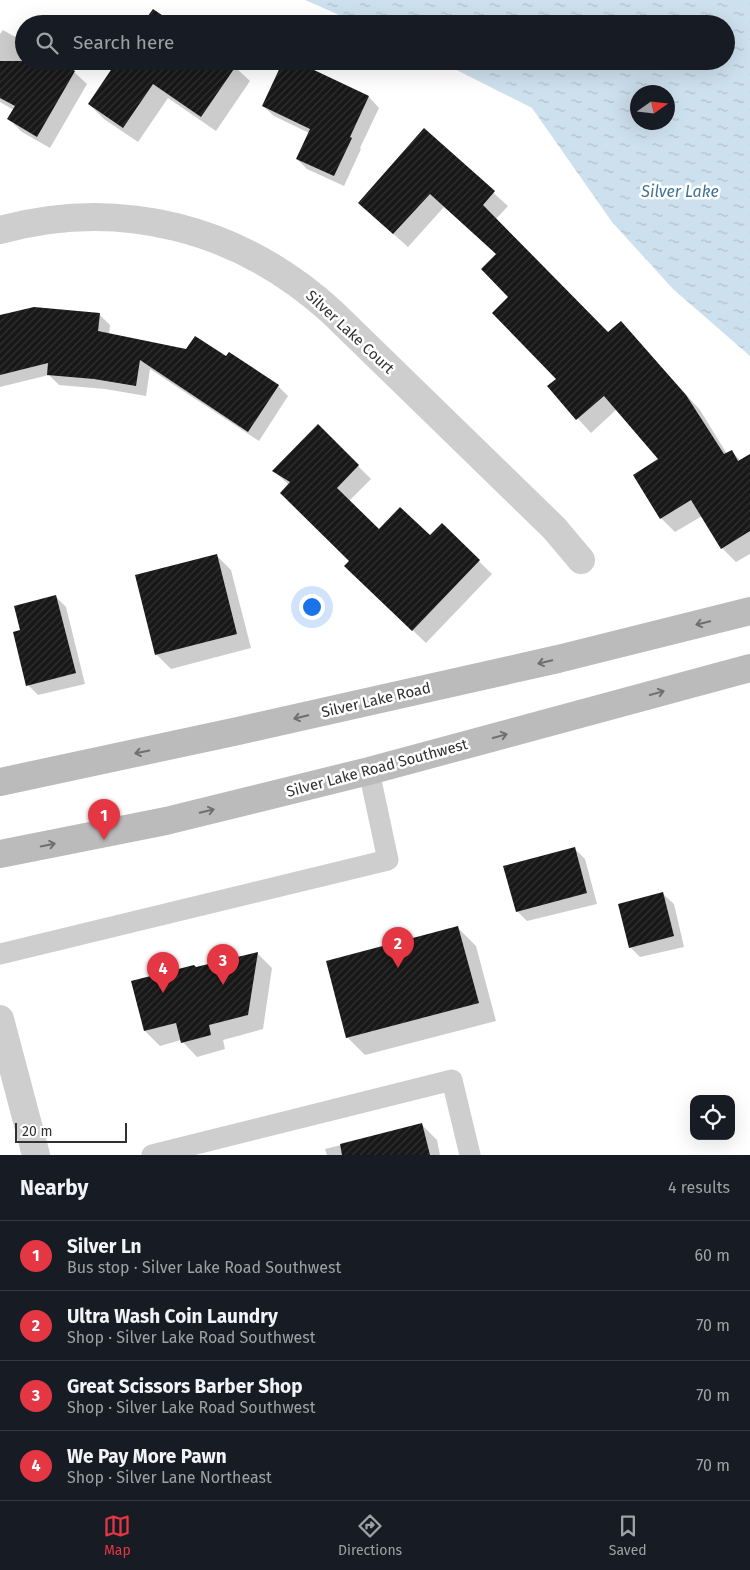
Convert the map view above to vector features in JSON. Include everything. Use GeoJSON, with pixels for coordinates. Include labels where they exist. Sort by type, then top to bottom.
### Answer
{"type":"FeatureCollection","features":[{"type":"Feature","properties":{"kind":"main road","name":"Silver Lake Road"},"geometry":{"type":"LineString","coordinates":[[0,782],[558,660],[750,612]]}},
{"type":"Feature","properties":{"kind":"main road","name":"Silver Lake Road Southwest"},"geometry":{"type":"LineString","coordinates":[[0,854],[166,821],[369,771],[750,668]]}},
{"type":"Feature","properties":{"kind":"street","name":"Silver Lake Court"},"geometry":{"type":"LineString","coordinates":[[0,230],[63,218],[119,217],[173,225],[225,242],[274,267],[332,312],[554,528],[580,560]]}},
{"type":"Feature","properties":{"kind":"street"},"geometry":{"type":"LineString","coordinates":[[0,1019],[5,1058],[36,1155]]}},
{"type":"Feature","properties":{"kind":"lane"},"geometry":{"type":"LineString","coordinates":[[0,954],[388,860],[369,771]]}},
{"type":"Feature","properties":{"kind":"lane"},"geometry":{"type":"LineString","coordinates":[[152,1155],[452,1080],[470,1155]]}},
{"type":"Feature","properties":{"kind":"water","name":"Silver Lake"},"geometry":{"type":"Polygon","coordinates":[[[305,0],[750,0],[750,356],[673,289],[612,222],[532,108],[457,70],[735,70],[735,15],[339,15],[305,0]]]}},
{"type":"Feature","properties":{"kind":"building"},"geometry":{"type":"Polygon","coordinates":[[[153,9],[162,15],[149,15],[153,9]]]}},
{"type":"Feature","properties":{"kind":"building"},"geometry":{"type":"Polygon","coordinates":[[[0,61],[15,61],[15,70],[75,71],[37,137],[7,119],[15,106],[0,98],[0,61]]]}},
{"type":"Feature","properties":{"kind":"building"},"geometry":{"type":"Polygon","coordinates":[[[111,70],[233,70],[201,117],[153,84],[123,128],[88,104],[111,70]]]}},
{"type":"Feature","properties":{"kind":"building"},"geometry":{"type":"Polygon","coordinates":[[[279,70],[314,70],[369,96],[334,176],[296,159],[310,129],[262,106],[279,70]]]}},
{"type":"Feature","properties":{"kind":"building"},"geometry":{"type":"Polygon","coordinates":[[[424,128],[495,191],[483,205],[608,332],[621,321],[686,395],[724,454],[732,450],[738,461],[750,454],[750,531],[721,549],[691,500],[660,519],[633,475],[658,459],[604,396],[576,420],[547,386],[556,379],[492,313],[508,297],[481,269],[496,254],[430,194],[393,234],[358,203],[424,128]]]}},
{"type":"Feature","properties":{"kind":"building"},"geometry":{"type":"Polygon","coordinates":[[[34,307],[100,313],[98,331],[186,349],[195,336],[226,356],[229,352],[279,385],[248,432],[140,360],[136,386],[94,379],[47,375],[48,363],[0,375],[0,315],[34,307]]]}},
{"type":"Feature","properties":{"kind":"building"},"geometry":{"type":"Polygon","coordinates":[[[318,424],[359,465],[337,488],[379,529],[400,507],[430,535],[442,523],[480,560],[412,631],[344,566],[349,561],[280,493],[290,482],[272,471],[318,424]]]}},
{"type":"Feature","properties":{"kind":"building"},"geometry":{"type":"Polygon","coordinates":[[[217,554],[237,634],[155,655],[135,575],[217,554]]]}},
{"type":"Feature","properties":{"kind":"building"},"geometry":{"type":"Polygon","coordinates":[[[56,595],[76,673],[26,686],[13,632],[20,630],[14,606],[56,595]]]}},
{"type":"Feature","properties":{"kind":"building"},"geometry":{"type":"Polygon","coordinates":[[[575,847],[587,893],[516,912],[503,866],[575,847]]]}},
{"type":"Feature","properties":{"kind":"building"},"geometry":{"type":"Polygon","coordinates":[[[663,892],[674,936],[629,948],[618,904],[663,892]]]}},
{"type":"Feature","properties":{"kind":"building"},"geometry":{"type":"Polygon","coordinates":[[[458,926],[479,1003],[346,1038],[326,961],[458,926]]]}},
{"type":"Feature","properties":{"kind":"building"},"geometry":{"type":"Polygon","coordinates":[[[258,952],[248,1015],[209,1025],[211,1035],[181,1043],[176,1023],[144,1031],[131,981],[194,965],[196,967],[258,952]]]}},
{"type":"Feature","properties":{"kind":"building"},"geometry":{"type":"Polygon","coordinates":[[[422,1123],[430,1155],[342,1155],[340,1144],[422,1123]]]}},
{"type":"Feature","properties":{"kind":"place","name":"Silver Ln"},"geometry":{"type":"Point","coordinates":[104,840]}},
{"type":"Feature","properties":{"kind":"place","name":"Ultra Wash Coin Laundry"},"geometry":{"type":"Point","coordinates":[398,968]}},
{"type":"Feature","properties":{"kind":"place","name":"Great Scissors Barber Shop"},"geometry":{"type":"Point","coordinates":[223,985]}},
{"type":"Feature","properties":{"kind":"place","name":"We Pay More Pawn"},"geometry":{"type":"Point","coordinates":[163,993]}}]}
